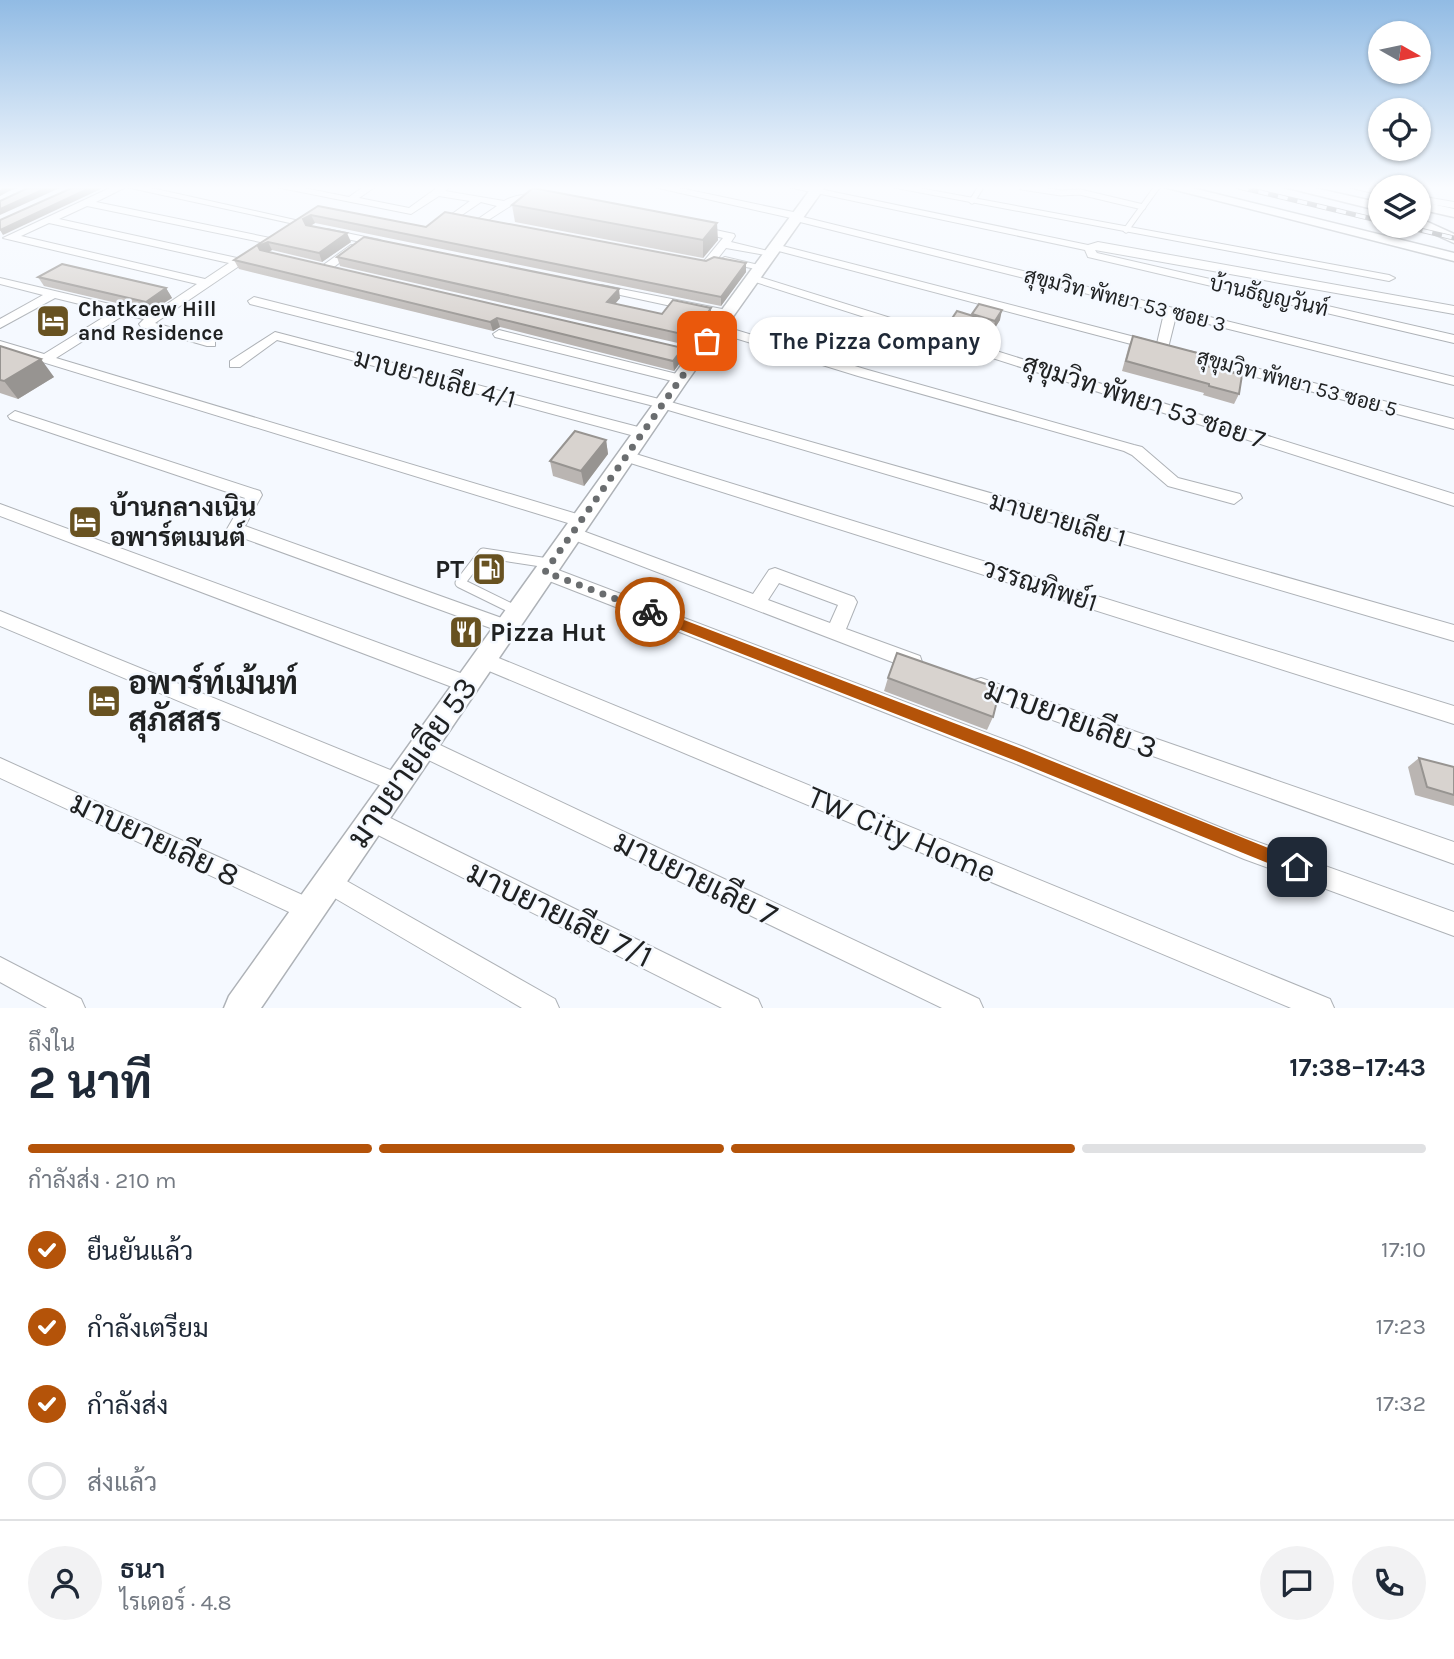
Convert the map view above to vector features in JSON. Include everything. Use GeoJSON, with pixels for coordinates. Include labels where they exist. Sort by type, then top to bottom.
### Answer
{"type":"FeatureCollection","features":[{"type":"Feature","properties":{"kind":"street"},"geometry":{"type":"LineString","coordinates":[[119,234],[243,259],[149,321]]}},
{"type":"Feature","properties":{"kind":"street"},"geometry":{"type":"LineString","coordinates":[[222,234],[265,244],[280,234]]}},
{"type":"Feature","properties":{"kind":"street"},"geometry":{"type":"LineString","coordinates":[[337,234],[391,245]]}},
{"type":"Feature","properties":{"kind":"street"},"geometry":{"type":"LineString","coordinates":[[713,257],[730,236],[720,234]]}},
{"type":"Feature","properties":{"kind":"street","name":"มาบยายเลีย 53"},"geometry":{"type":"LineString","coordinates":[[241,1008],[680,379],[691,352],[716,328],[785,234]]}},
{"type":"Feature","properties":{"kind":"street","name":"สุขุมวิท พัทยา 53 ซอย 3"},"geometry":{"type":"LineString","coordinates":[[865,234],[1454,381]]}},
{"type":"Feature","properties":{"kind":"street","name":"บ้านธัญญวันท์"},"geometry":{"type":"LineString","coordinates":[[1024,234],[1089,248],[1098,245],[1454,310]]}},
{"type":"Feature","properties":{"kind":"street"},"geometry":{"type":"LineString","coordinates":[[1148,234],[1389,278]]}},
{"type":"Feature","properties":{"kind":"street"},"geometry":{"type":"LineString","coordinates":[[1361,234],[1454,257]]}},
{"type":"Feature","properties":{"kind":"street"},"geometry":{"type":"LineString","coordinates":[[5,240],[206,283]]}},
{"type":"Feature","properties":{"kind":"street"},"geometry":{"type":"LineString","coordinates":[[339,271],[320,267],[365,240]]}},
{"type":"Feature","properties":{"kind":"street","name":"สุขุมวิท พัทยา 53 ซอย 5"},"geometry":{"type":"LineString","coordinates":[[723,244],[773,250],[1454,424]]}},
{"type":"Feature","properties":{"kind":"street","name":"บ้านธัญญวันท์"},"geometry":{"type":"LineString","coordinates":[[1089,248],[1092,255],[1454,339]]}},
{"type":"Feature","properties":{"kind":"street","name":"สุขุมวิท พัทยา 53 ซอย 7"},"geometry":{"type":"LineString","coordinates":[[680,259],[707,265],[713,257],[1454,500]]}},
{"type":"Feature","properties":{"kind":"street"},"geometry":{"type":"LineString","coordinates":[[0,281],[50,296],[122,311],[211,342]]}},
{"type":"Feature","properties":{"kind":"street"},"geometry":{"type":"LineString","coordinates":[[593,286],[727,314]]}},
{"type":"Feature","properties":{"kind":"street"},"geometry":{"type":"LineString","coordinates":[[0,324],[50,296]]}},
{"type":"Feature","properties":{"kind":"street","name":"มาบยายเลีย 1"},"geometry":{"type":"LineString","coordinates":[[254,301],[662,404],[1454,633]]}},
{"type":"Feature","properties":{"kind":"street"},"geometry":{"type":"LineString","coordinates":[[45,359],[122,311]]}},
{"type":"Feature","properties":{"kind":"street"},"geometry":{"type":"LineString","coordinates":[[1162,348],[1171,311]]}},
{"type":"Feature","properties":{"kind":"street"},"geometry":{"type":"LineString","coordinates":[[716,328],[863,373],[1129,448],[1173,482],[1234,498]]}},
{"type":"Feature","properties":{"kind":"street"},"geometry":{"type":"LineString","coordinates":[[499,334],[680,379]]}},
{"type":"Feature","properties":{"kind":"street","name":"มาบยายเลีย 4/1"},"geometry":{"type":"LineString","coordinates":[[236,364],[275,336],[642,433]]}},
{"type":"Feature","properties":{"kind":"street"},"geometry":{"type":"LineString","coordinates":[[0,345],[576,527],[756,603],[931,668]]}},
{"type":"Feature","properties":{"kind":"street"},"geometry":{"type":"LineString","coordinates":[[15,416],[254,495],[235,529],[512,619]]}},
{"type":"Feature","properties":{"kind":"street","name":"วรรณทิพย์1"},"geometry":{"type":"LineString","coordinates":[[626,456],[1454,715]]}},
{"type":"Feature","properties":{"kind":"street"},"geometry":{"type":"LineString","coordinates":[[0,510],[467,684]]}},
{"type":"Feature","properties":{"kind":"street"},"geometry":{"type":"LineString","coordinates":[[548,568],[1021,756],[1244,848],[1454,924]]}},
{"type":"Feature","properties":{"kind":"street"},"geometry":{"type":"LineString","coordinates":[[756,603],[775,575],[848,602],[835,632]]}},
{"type":"Feature","properties":{"kind":"street"},"geometry":{"type":"LineString","coordinates":[[0,618],[398,783]]}},
{"type":"Feature","properties":{"kind":"street","name":"TW City Home"},"geometry":{"type":"LineString","coordinates":[[484,660],[1321,1008]]}},
{"type":"Feature","properties":{"kind":"street","name":"มาบยายเลีย 3"},"geometry":{"type":"LineString","coordinates":[[968,682],[1454,853]]}},
{"type":"Feature","properties":{"kind":"street","name":"มาบยายเลีย 7"},"geometry":{"type":"LineString","coordinates":[[423,747],[970,1008]]}},
{"type":"Feature","properties":{"kind":"street","name":"มาบยายเลีย 8"},"geometry":{"type":"LineString","coordinates":[[0,768],[310,909]]}},
{"type":"Feature","properties":{"kind":"street","name":"มาบยายเลีย 7/1"},"geometry":{"type":"LineString","coordinates":[[372,820],[749,1008]]}},
{"type":"Feature","properties":{"kind":"street"},"geometry":{"type":"LineString","coordinates":[[329,881],[546,1008]]}},
{"type":"Feature","properties":{"kind":"street"},"geometry":{"type":"LineString","coordinates":[[0,969],[72,1008]]}},
{"type":"Feature","properties":{"kind":"lane"},"geometry":{"type":"LineString","coordinates":[[512,619],[460,583],[483,553],[548,568]]}},
{"type":"Feature","properties":{"kind":"building"},"geometry":{"type":"Polygon","coordinates":[[[274,234],[346,234],[319,253],[268,242],[258,246],[260,250],[683,348],[673,361],[497,318],[490,322],[234,260],[274,234]]]}},
{"type":"Feature","properties":{"kind":"building"},"geometry":{"type":"Polygon","coordinates":[[[406,234],[562,234],[706,261],[714,257],[746,263],[721,297],[406,234]]]}},
{"type":"Feature","properties":{"kind":"building"},"geometry":{"type":"Polygon","coordinates":[[[670,234],[708,234],[703,240],[670,234]]]}},
{"type":"Feature","properties":{"kind":"building"},"geometry":{"type":"Polygon","coordinates":[[[364,237],[619,289],[607,302],[662,314],[673,300],[711,308],[691,336],[337,257],[364,237]]]}},
{"type":"Feature","properties":{"kind":"building"},"geometry":{"type":"Polygon","coordinates":[[[62,264],[166,288],[146,302],[38,277],[62,264]]]}},
{"type":"Feature","properties":{"kind":"building"},"geometry":{"type":"Polygon","coordinates":[[[979,304],[1002,310],[995,321],[972,314],[979,304]]]}},
{"type":"Feature","properties":{"kind":"building"},"geometry":{"type":"Polygon","coordinates":[[[957,311],[983,319],[975,331],[949,323],[957,311]]]}},
{"type":"Feature","properties":{"kind":"building"},"geometry":{"type":"Polygon","coordinates":[[[1133,336],[1209,356],[1207,366],[1242,375],[1239,394],[1126,361],[1133,336]]]}},
{"type":"Feature","properties":{"kind":"building"},"geometry":{"type":"Polygon","coordinates":[[[0,346],[41,359],[4,381],[0,380],[0,346]]]}},
{"type":"Feature","properties":{"kind":"building"},"geometry":{"type":"Polygon","coordinates":[[[575,431],[606,440],[581,471],[550,461],[575,431]]]}},
{"type":"Feature","properties":{"kind":"building"},"geometry":{"type":"Polygon","coordinates":[[[897,653],[1000,689],[993,717],[888,678],[897,653]]]}},
{"type":"Feature","properties":{"kind":"building"},"geometry":{"type":"Polygon","coordinates":[[[1419,758],[1454,767],[1454,795],[1427,787],[1419,758]]]}},
{"type":"Feature","properties":{"kind":"railway"},"geometry":{"type":"LineString","coordinates":[[1437,234],[1454,238]]}},
{"type":"Feature","properties":{"kind":"way so far"},"geometry":{"type":"LineString","coordinates":[[650,612],[545,572],[707,341]]}},
{"type":"Feature","properties":{"kind":"place","name":"Chatkaew Hill and Residence"},"geometry":{"type":"Point","coordinates":[53,321]}},
{"type":"Feature","properties":{"kind":"place","name":"The Pizza Company"},"geometry":{"type":"Point","coordinates":[707,341]}},
{"type":"Feature","properties":{"kind":"place","name":"บ้านกลางเนิน อพาร์ตเมนต์"},"geometry":{"type":"Point","coordinates":[85,522]}},
{"type":"Feature","properties":{"kind":"place","name":"PT"},"geometry":{"type":"Point","coordinates":[489,569]}},
{"type":"Feature","properties":{"kind":"place","name":"Pizza Hut"},"geometry":{"type":"Point","coordinates":[466,632]}},
{"type":"Feature","properties":{"kind":"place","name":"อพาร์ท์เม้นท์ สุภัสสร"},"geometry":{"type":"Point","coordinates":[104,701]}},
{"type":"Feature","properties":{"kind":"route"},"geometry":{"type":"LineString","coordinates":[[650,612],[1297,867]]}}]}
